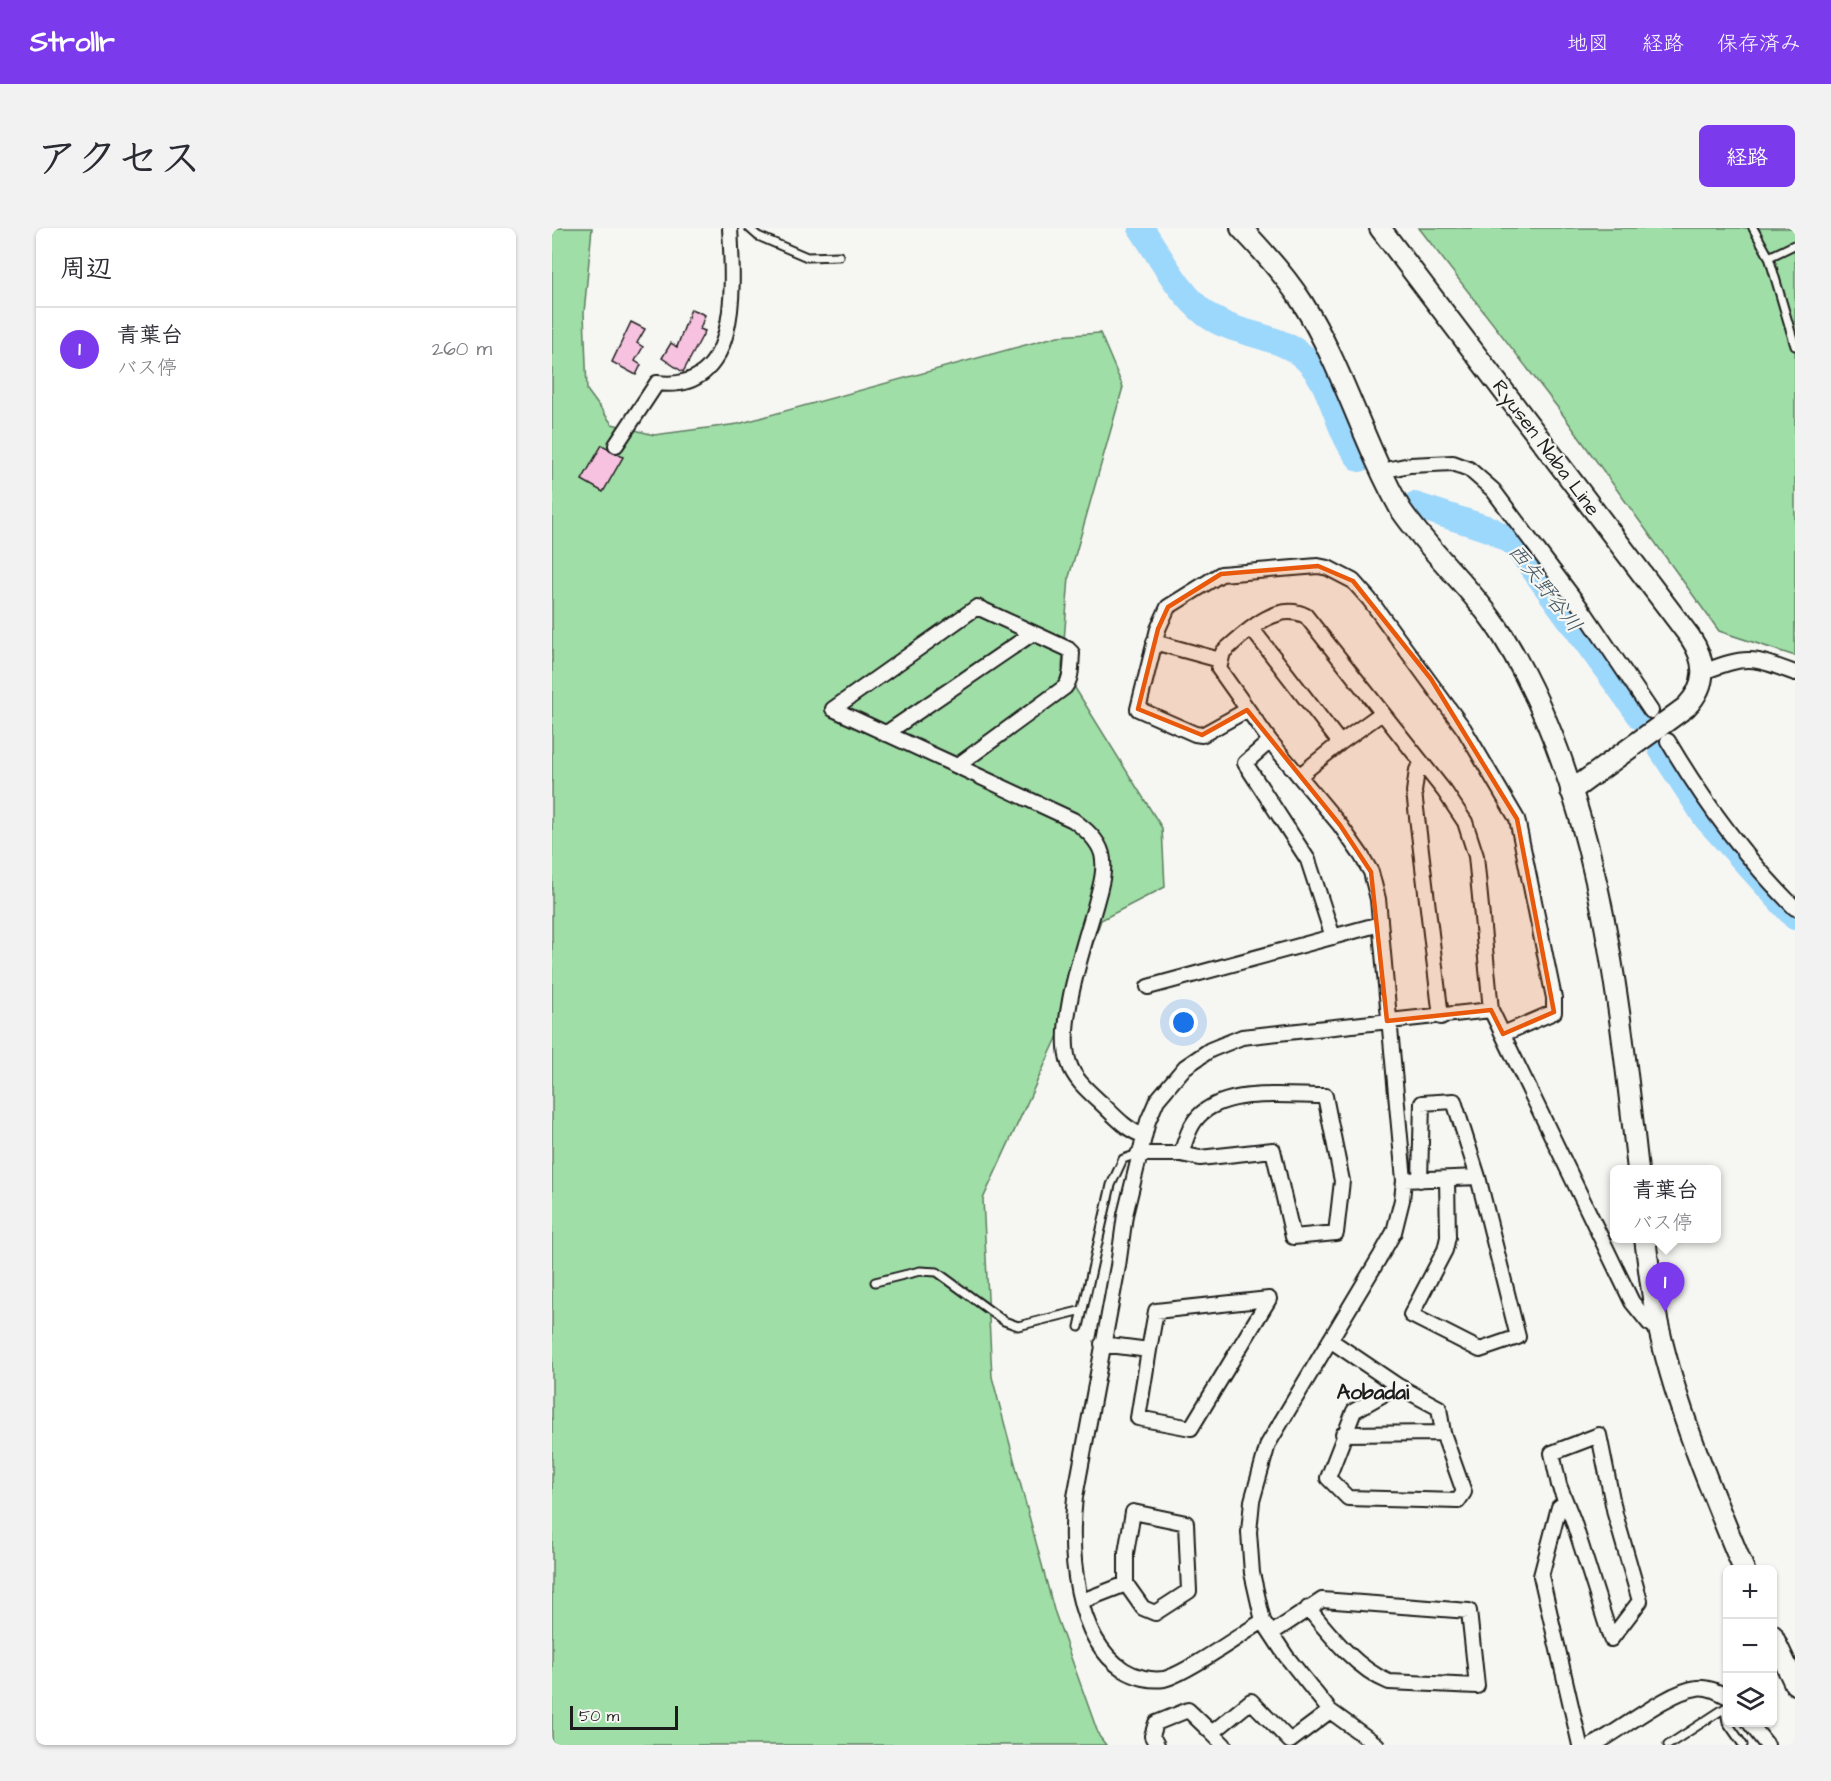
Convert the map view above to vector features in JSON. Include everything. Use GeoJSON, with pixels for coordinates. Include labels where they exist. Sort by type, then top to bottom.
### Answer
{"type":"FeatureCollection","features":[{"type":"Feature","properties":{"kind":"street"},"geometry":{"type":"LineString","coordinates":[[616,446],[657,383],[678,386],[695,379],[708,368],[722,347],[729,325],[732,300],[730,228]]}},
{"type":"Feature","properties":{"kind":"street"},"geometry":{"type":"LineString","coordinates":[[1241,228],[1282,273],[1303,303],[1329,352],[1381,471],[1409,522],[1473,594],[1503,636],[1548,726],[1571,791],[1611,950],[1637,1165]]}},
{"type":"Feature","properties":{"kind":"street","name":"Ryusen Naba Line"},"geometry":{"type":"LineString","coordinates":[[1380,228],[1690,637],[1696,647],[1703,672]]}},
{"type":"Feature","properties":{"kind":"street"},"geometry":{"type":"LineString","coordinates":[[1381,471],[1410,465],[1453,463],[1469,469],[1481,478],[1493,490],[1524,534],[1546,557],[1630,678],[1650,711]]}},
{"type":"Feature","properties":{"kind":"street"},"geometry":{"type":"LineString","coordinates":[[1247,710],[1202,735],[1195,735],[1143,713],[1137,705],[1154,642],[1168,607],[1221,574],[1318,566],[1340,573],[1360,588],[1431,680],[1464,729],[1517,819],[1554,998],[1554,1012],[1503,1034]]}},
{"type":"Feature","properties":{"kind":"street"},"geometry":{"type":"LineString","coordinates":[[957,766],[1065,687],[1070,681],[1072,653],[977,607],[833,709],[1072,820],[1084,828],[1097,843],[1102,854],[1102,877],[1064,1035],[1066,1050],[1069,1064],[1079,1081],[1127,1127],[1142,1136]]}},
{"type":"Feature","properties":{"kind":"street"},"geometry":{"type":"LineString","coordinates":[[1377,1745],[1330,1711],[1286,1656],[1263,1621],[1252,1573],[1249,1532],[1258,1473],[1268,1444],[1394,1232],[1404,1180],[1387,1021],[1376,886],[1371,872],[1340,825],[1270,741],[1219,669],[1223,652],[1278,612],[1289,610],[1306,616],[1458,809],[1476,856],[1491,1010],[1632,1302],[1649,1323],[1659,1329]]}},
{"type":"Feature","properties":{"kind":"street"},"geometry":{"type":"LineString","coordinates":[[1252,629],[1340,743]]}},
{"type":"Feature","properties":{"kind":"street"},"geometry":{"type":"LineString","coordinates":[[885,734],[1033,633]]}},
{"type":"Feature","properties":{"kind":"street"},"geometry":{"type":"LineString","coordinates":[[1154,642],[1220,660]]}},
{"type":"Feature","properties":{"kind":"street"},"geometry":{"type":"LineString","coordinates":[[1571,791],[1686,707],[1699,692],[1703,672],[1743,658],[1756,659],[1795,673]]}},
{"type":"Feature","properties":{"kind":"street"},"geometry":{"type":"LineString","coordinates":[[1299,776],[1382,713]]}},
{"type":"Feature","properties":{"kind":"street"},"geometry":{"type":"LineString","coordinates":[[1270,741],[1245,763],[1308,860],[1333,937]]}},
{"type":"Feature","properties":{"kind":"street"},"geometry":{"type":"LineString","coordinates":[[1668,741],[1698,791],[1728,833],[1795,908]]}},
{"type":"Feature","properties":{"kind":"street"},"geometry":{"type":"LineString","coordinates":[[1422,763],[1417,770],[1414,792],[1441,1017]]}},
{"type":"Feature","properties":{"kind":"street"},"geometry":{"type":"LineString","coordinates":[[1148,987],[1380,924]]}},
{"type":"Feature","properties":{"kind":"street"},"geometry":{"type":"LineString","coordinates":[[1263,1621],[1180,1671],[1164,1678],[1148,1679],[1132,1675],[1110,1659],[1094,1636],[1076,1581],[1072,1525],[1102,1344],[1142,1136],[1157,1100],[1169,1083],[1185,1067],[1217,1047],[1242,1037],[1491,1010]]}},
{"type":"Feature","properties":{"kind":"street"},"geometry":{"type":"LineString","coordinates":[[1138,1154],[1181,1154],[1200,1158],[1273,1150],[1293,1237],[1336,1233],[1342,1181],[1325,1096],[1229,1098],[1202,1113],[1187,1136],[1181,1154]]}},
{"type":"Feature","properties":{"kind":"street"},"geometry":{"type":"LineString","coordinates":[[1420,1179],[1422,1103],[1454,1101],[1478,1177],[1518,1337],[1480,1350],[1411,1315],[1446,1244],[1447,1179]]}},
{"type":"Feature","properties":{"kind":"street"},"geometry":{"type":"LineString","coordinates":[[1404,1180],[1478,1177]]}},
{"type":"Feature","properties":{"kind":"street"},"geometry":{"type":"LineString","coordinates":[[1646,1243],[1659,1329],[1691,1436],[1742,1565]]}},
{"type":"Feature","properties":{"kind":"street"},"geometry":{"type":"LineString","coordinates":[[1269,1299],[1191,1428],[1138,1418],[1149,1350],[1156,1311],[1269,1299]]}},
{"type":"Feature","properties":{"kind":"street"},"geometry":{"type":"LineString","coordinates":[[1330,1340],[1398,1386],[1439,1408],[1443,1433],[1464,1492],[1458,1501],[1348,1498],[1328,1478],[1343,1434],[1354,1411],[1398,1386]]}},
{"type":"Feature","properties":{"kind":"street"},"geometry":{"type":"LineString","coordinates":[[1102,1344],[1149,1350]]}},
{"type":"Feature","properties":{"kind":"street"},"geometry":{"type":"LineString","coordinates":[[1343,1434],[1443,1433]]}},
{"type":"Feature","properties":{"kind":"street"},"geometry":{"type":"LineString","coordinates":[[1599,1435],[1618,1525],[1640,1601],[1611,1639],[1574,1520],[1565,1503],[1552,1453],[1599,1435]]}},
{"type":"Feature","properties":{"kind":"street"},"geometry":{"type":"LineString","coordinates":[[1565,1503],[1559,1507],[1541,1576],[1580,1745]]}},
{"type":"Feature","properties":{"kind":"street"},"geometry":{"type":"LineString","coordinates":[[1133,1512],[1186,1523],[1189,1591],[1155,1613],[1143,1608],[1126,1584],[1126,1553],[1133,1512]]}},
{"type":"Feature","properties":{"kind":"street"},"geometry":{"type":"LineString","coordinates":[[1082,1601],[1126,1584]]}},
{"type":"Feature","properties":{"kind":"street"},"geometry":{"type":"LineString","coordinates":[[1272,1634],[1308,1608],[1322,1600],[1469,1611],[1477,1686],[1389,1682],[1377,1677],[1331,1636],[1308,1608]]}},
{"type":"Feature","properties":{"kind":"street"},"geometry":{"type":"LineString","coordinates":[[1777,1644],[1795,1684]]}},
{"type":"Feature","properties":{"kind":"street"},"geometry":{"type":"LineString","coordinates":[[1593,1745],[1681,1692],[1697,1687],[1708,1688],[1723,1701]]}},
{"type":"Feature","properties":{"kind":"street"},"geometry":{"type":"LineString","coordinates":[[1212,1733],[1251,1701],[1289,1743],[1330,1711]]}},
{"type":"Feature","properties":{"kind":"street"},"geometry":{"type":"LineString","coordinates":[[1157,1745],[1152,1736],[1156,1723],[1188,1710],[1224,1745]]}},
{"type":"Feature","properties":{"kind":"street"},"geometry":{"type":"LineString","coordinates":[[1753,1727],[1767,1745]]}},
{"type":"Feature","properties":{"kind":"lane"},"geometry":{"type":"LineString","coordinates":[[749,228],[758,236],[807,257],[839,256]]}},
{"type":"Feature","properties":{"kind":"lane"},"geometry":{"type":"LineString","coordinates":[[1753,228],[1769,257],[1795,346]]}},
{"type":"Feature","properties":{"kind":"lane"},"geometry":{"type":"LineString","coordinates":[[1769,257],[1794,245]]}},
{"type":"Feature","properties":{"kind":"lane"},"geometry":{"type":"LineString","coordinates":[[1079,1327],[1111,1185],[1123,1159],[1138,1154]]}},
{"type":"Feature","properties":{"kind":"lane"},"geometry":{"type":"LineString","coordinates":[[875,1282],[920,1271],[937,1272],[1004,1321],[1018,1326],[1083,1310]]}},
{"type":"Feature","properties":{"kind":"lane"},"geometry":{"type":"LineString","coordinates":[[1668,1745],[1723,1708]]}},
{"type":"Feature","properties":{"kind":"lane"},"geometry":{"type":"LineString","coordinates":[[1730,1727],[1743,1745]]}},
{"type":"Feature","properties":{"kind":"highlighted area"},"geometry":{"type":"Polygon","coordinates":[[[1318,566],[1353,581],[1431,679],[1517,819],[1554,1012],[1503,1034],[1491,1010],[1387,1021],[1371,872],[1340,825],[1247,710],[1202,735],[1138,709],[1158,629],[1168,607],[1221,574],[1318,566]]]}},
{"type":"Feature","properties":{"kind":"green space"},"geometry":{"type":"Polygon","coordinates":[[[552,228],[592,228],[584,313],[587,390],[612,424],[654,435],[738,424],[1058,336],[1100,333],[1123,387],[1069,577],[1062,667],[1162,828],[1165,887],[1101,920],[1068,1014],[983,1199],[992,1377],[1054,1610],[1099,1736],[1106,1745],[552,1745],[552,228]]]}},
{"type":"Feature","properties":{"kind":"green space"},"geometry":{"type":"Polygon","coordinates":[[[1419,228],[1795,228],[1795,656],[1719,631],[1558,408],[1419,228]]]}},
{"type":"Feature","properties":{"kind":"building"},"geometry":{"type":"Polygon","coordinates":[[[691,309],[705,315],[700,329],[705,331],[683,372],[662,358],[671,343],[677,347],[691,309]]]}},
{"type":"Feature","properties":{"kind":"building"},"geometry":{"type":"Polygon","coordinates":[[[631,322],[645,329],[637,343],[643,347],[635,361],[641,365],[636,375],[612,362],[631,322]]]}},
{"type":"Feature","properties":{"kind":"building"},"geometry":{"type":"Polygon","coordinates":[[[602,445],[623,457],[603,492],[582,480],[602,445]]]}},
{"type":"Feature","properties":{"kind":"waterway","name":"西矢野谷川"},"geometry":{"type":"LineString","coordinates":[[1141,228],[1179,286],[1207,315],[1229,326],[1288,347],[1311,364],[1320,376],[1344,433],[1360,459]]}},
{"type":"Feature","properties":{"kind":"waterway","name":"西矢野谷川"},"geometry":{"type":"LineString","coordinates":[[1414,505],[1492,530],[1516,545],[1641,717]]}},
{"type":"Feature","properties":{"kind":"waterway","name":"西矢野谷川"},"geometry":{"type":"LineString","coordinates":[[1661,749],[1706,818],[1795,917]]}},
{"type":"Feature","properties":{"kind":"place","name":"青葉台"},"geometry":{"type":"Point","coordinates":[1665,1312]}},
{"type":"Feature","properties":{"kind":"district","name":"Aobadai"},"geometry":{"type":"Point","coordinates":[1373,1392]}}]}
